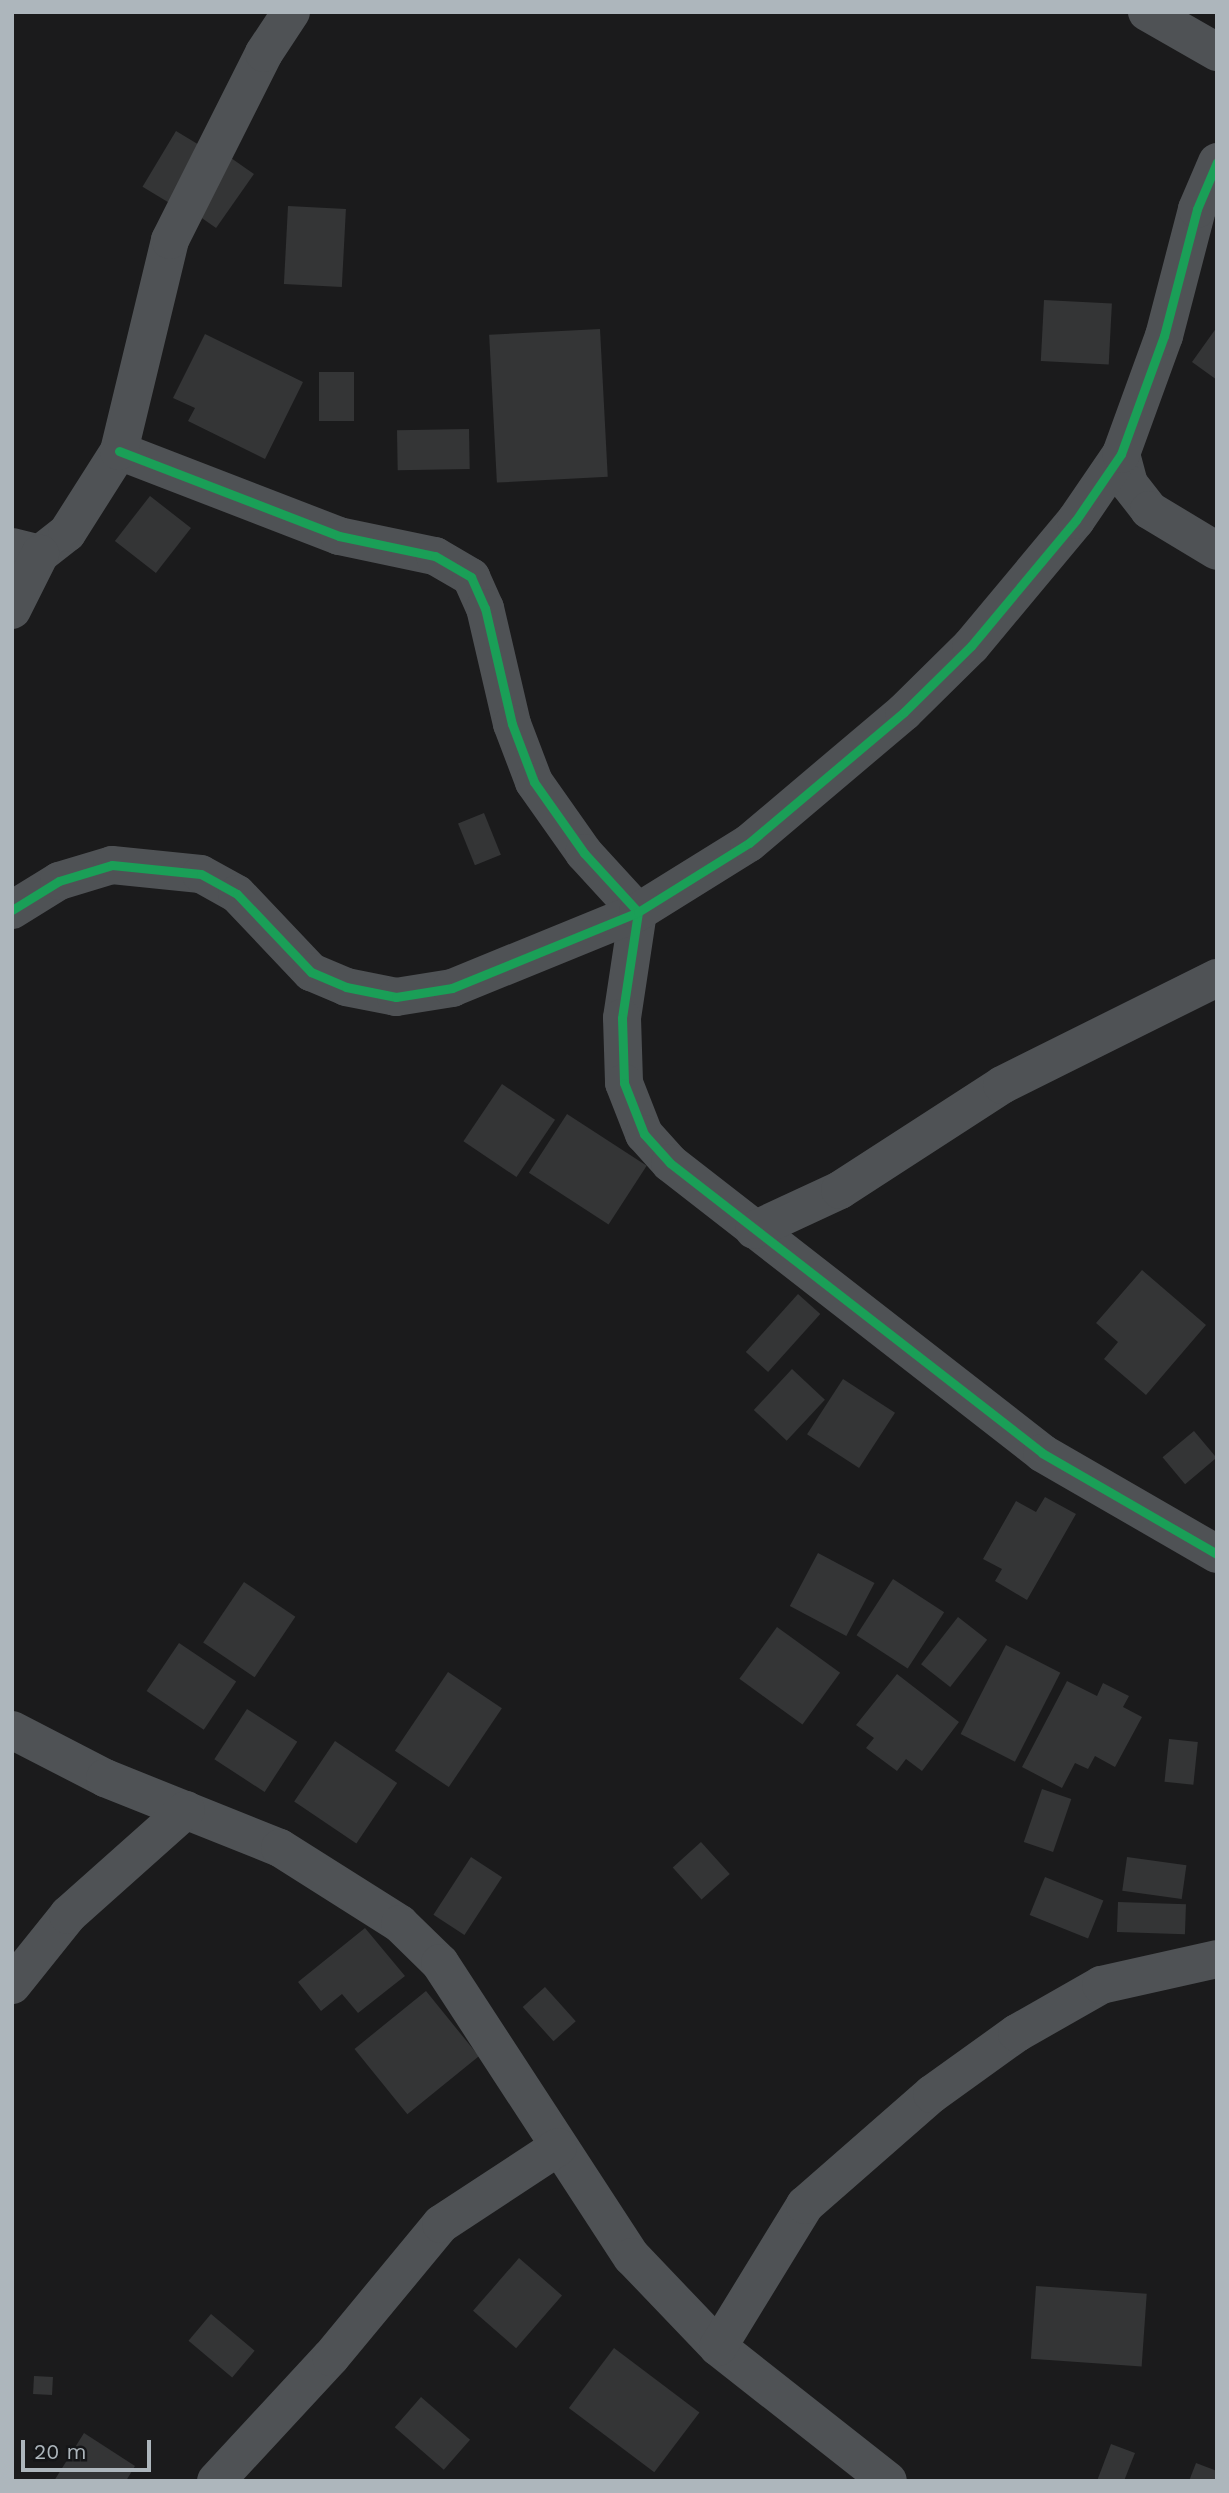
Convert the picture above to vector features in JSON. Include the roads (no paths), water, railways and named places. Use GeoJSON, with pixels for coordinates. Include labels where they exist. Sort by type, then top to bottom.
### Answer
{"type":"FeatureCollection","features":[{"type":"Feature","properties":{"kind":"street"},"geometry":{"type":"LineString","coordinates":[[12,610],[26,550],[67,533],[119,451],[170,240],[264,53],[291,12]]}},
{"type":"Feature","properties":{"kind":"street"},"geometry":{"type":"LineString","coordinates":[[1147,12],[1217,52]]}},
{"type":"Feature","properties":{"kind":"street"},"geometry":{"type":"LineString","coordinates":[[12,910],[59,881],[112,865],[201,874],[237,894],[311,972],[346,987],[396,997],[452,988],[638,912],[749,843],[904,712],[1043,564],[1121,454],[1164,337],[1198,209],[1217,162]]}},
{"type":"Feature","properties":{"kind":"street"},"geometry":{"type":"LineString","coordinates":[[119,451],[338,536],[456,564],[471,577],[485,608],[512,724],[534,782],[584,853],[638,912]]}},
{"type":"Feature","properties":{"kind":"street"},"geometry":{"type":"LineString","coordinates":[[1121,454],[1129,484],[1149,510],[1217,551]]}},
{"type":"Feature","properties":{"kind":"street"},"geometry":{"type":"LineString","coordinates":[[638,912],[622,1018],[624,1083],[645,1134],[661,1154],[754,1230],[1042,1453],[1217,1554]]}},
{"type":"Feature","properties":{"kind":"street"},"geometry":{"type":"LineString","coordinates":[[754,1230],[840,1190],[1002,1085],[1217,978]]}},
{"type":"Feature","properties":{"kind":"street"},"geometry":{"type":"LineString","coordinates":[[12,1730],[186,1810],[280,1848],[400,1924],[440,1963],[632,2257],[718,2347],[888,2481]]}},
{"type":"Feature","properties":{"kind":"street"},"geometry":{"type":"LineString","coordinates":[[12,1985],[68,1915],[186,1810]]}},
{"type":"Feature","properties":{"kind":"street"},"geometry":{"type":"LineString","coordinates":[[718,2347],[805,2205],[932,2094],[1017,2033],[1101,1985],[1217,1959]]}},
{"type":"Feature","properties":{"kind":"street"},"geometry":{"type":"LineString","coordinates":[[216,2481],[331,2357],[441,2224],[558,2147]]}}]}
